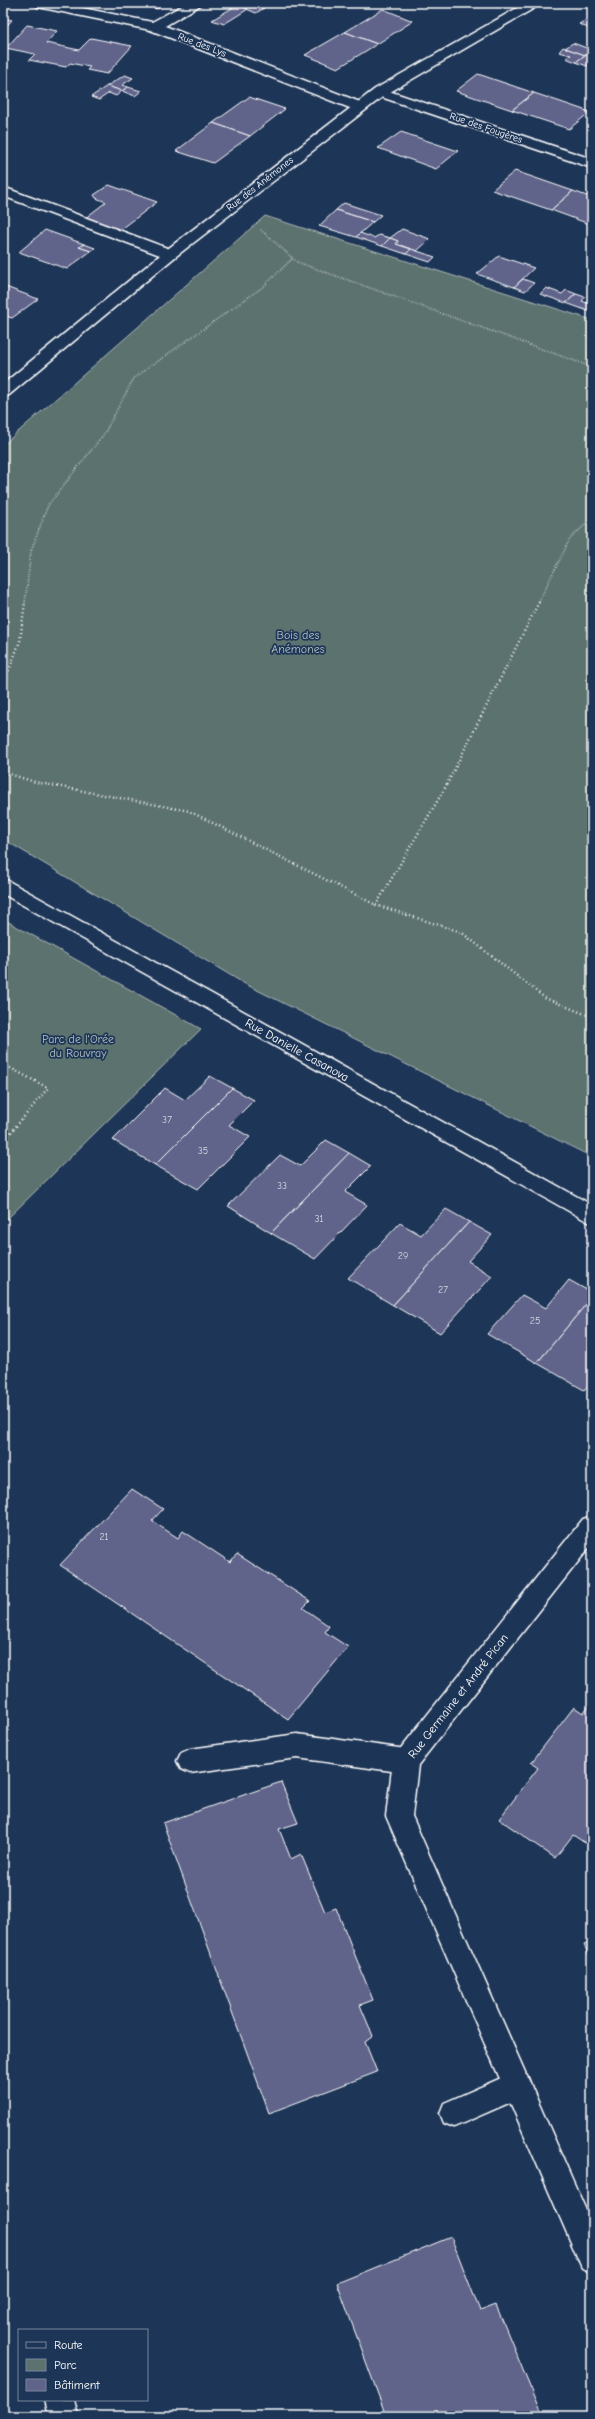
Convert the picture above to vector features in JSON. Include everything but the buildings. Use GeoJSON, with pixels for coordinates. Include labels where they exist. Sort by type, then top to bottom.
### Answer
{"type":"FeatureCollection","features":[{"type":"Feature","properties":{"kind":"street","name":"Rue des Lys"},"geometry":{"type":"LineString","coordinates":[[38,3],[154,26],[360,107]]}},
{"type":"Feature","properties":{"kind":"street"},"geometry":{"type":"LineString","coordinates":[[154,26],[198,3]]}},
{"type":"Feature","properties":{"kind":"street","name":"Rue des Anémones"},"geometry":{"type":"LineString","coordinates":[[3,392],[170,254],[380,92],[536,3]]}},
{"type":"Feature","properties":{"kind":"street","name":"Rue des Fougères"},"geometry":{"type":"LineString","coordinates":[[380,92],[592,164]]}},
{"type":"Feature","properties":{"kind":"street"},"geometry":{"type":"LineString","coordinates":[[3,191],[170,254]]}},
{"type":"Feature","properties":{"kind":"street","name":"Rue Danielle Casanova"},"geometry":{"type":"LineString","coordinates":[[3,885],[592,1215]]}},
{"type":"Feature","properties":{"kind":"street","name":"Rue Germaine et André Pican"},"geometry":{"type":"LineString","coordinates":[[592,1526],[406,1761],[399,1816],[592,2258]]}},
{"type":"Feature","properties":{"kind":"street"},"geometry":{"type":"LineString","coordinates":[[190,1761],[297,1746],[406,1761]]}},
{"type":"Feature","properties":{"kind":"street"},"geometry":{"type":"LineString","coordinates":[[454,2113],[517,2085]]}},
{"type":"Feature","properties":{"kind":"street"},"geometry":{"type":"LineString","coordinates":[[59,2401],[64,2416]]}},
{"type":"Feature","properties":{"kind":"path"},"geometry":{"type":"LineString","coordinates":[[256,225],[297,262],[592,367]]}},
{"type":"Feature","properties":{"kind":"path"},"geometry":{"type":"LineString","coordinates":[[3,686],[20,641],[31,551],[48,504],[104,434],[134,378],[264,286],[293,258]]}},
{"type":"Feature","properties":{"kind":"path"},"geometry":{"type":"LineString","coordinates":[[376,905],[445,788],[570,540],[592,518]]}},
{"type":"Feature","properties":{"kind":"path"},"geometry":{"type":"LineString","coordinates":[[3,772],[34,782],[189,811],[376,905],[461,932],[544,998],[592,1017]]}},
{"type":"Feature","properties":{"kind":"path"},"geometry":{"type":"LineString","coordinates":[[3,1064],[48,1088],[3,1142]]}},
{"type":"Feature","properties":{"kind":"green space","name":"Bois des Anémones"},"geometry":{"type":"Polygon","coordinates":[[[265,216],[592,320],[592,1157],[245,984],[3,839],[3,445],[265,216]]]}},
{"type":"Feature","properties":{"kind":"green space","name":"Parc de l'Orée du Rouvray"},"geometry":{"type":"Polygon","coordinates":[[[3,919],[201,1029],[3,1223],[3,919]]]}}]}
